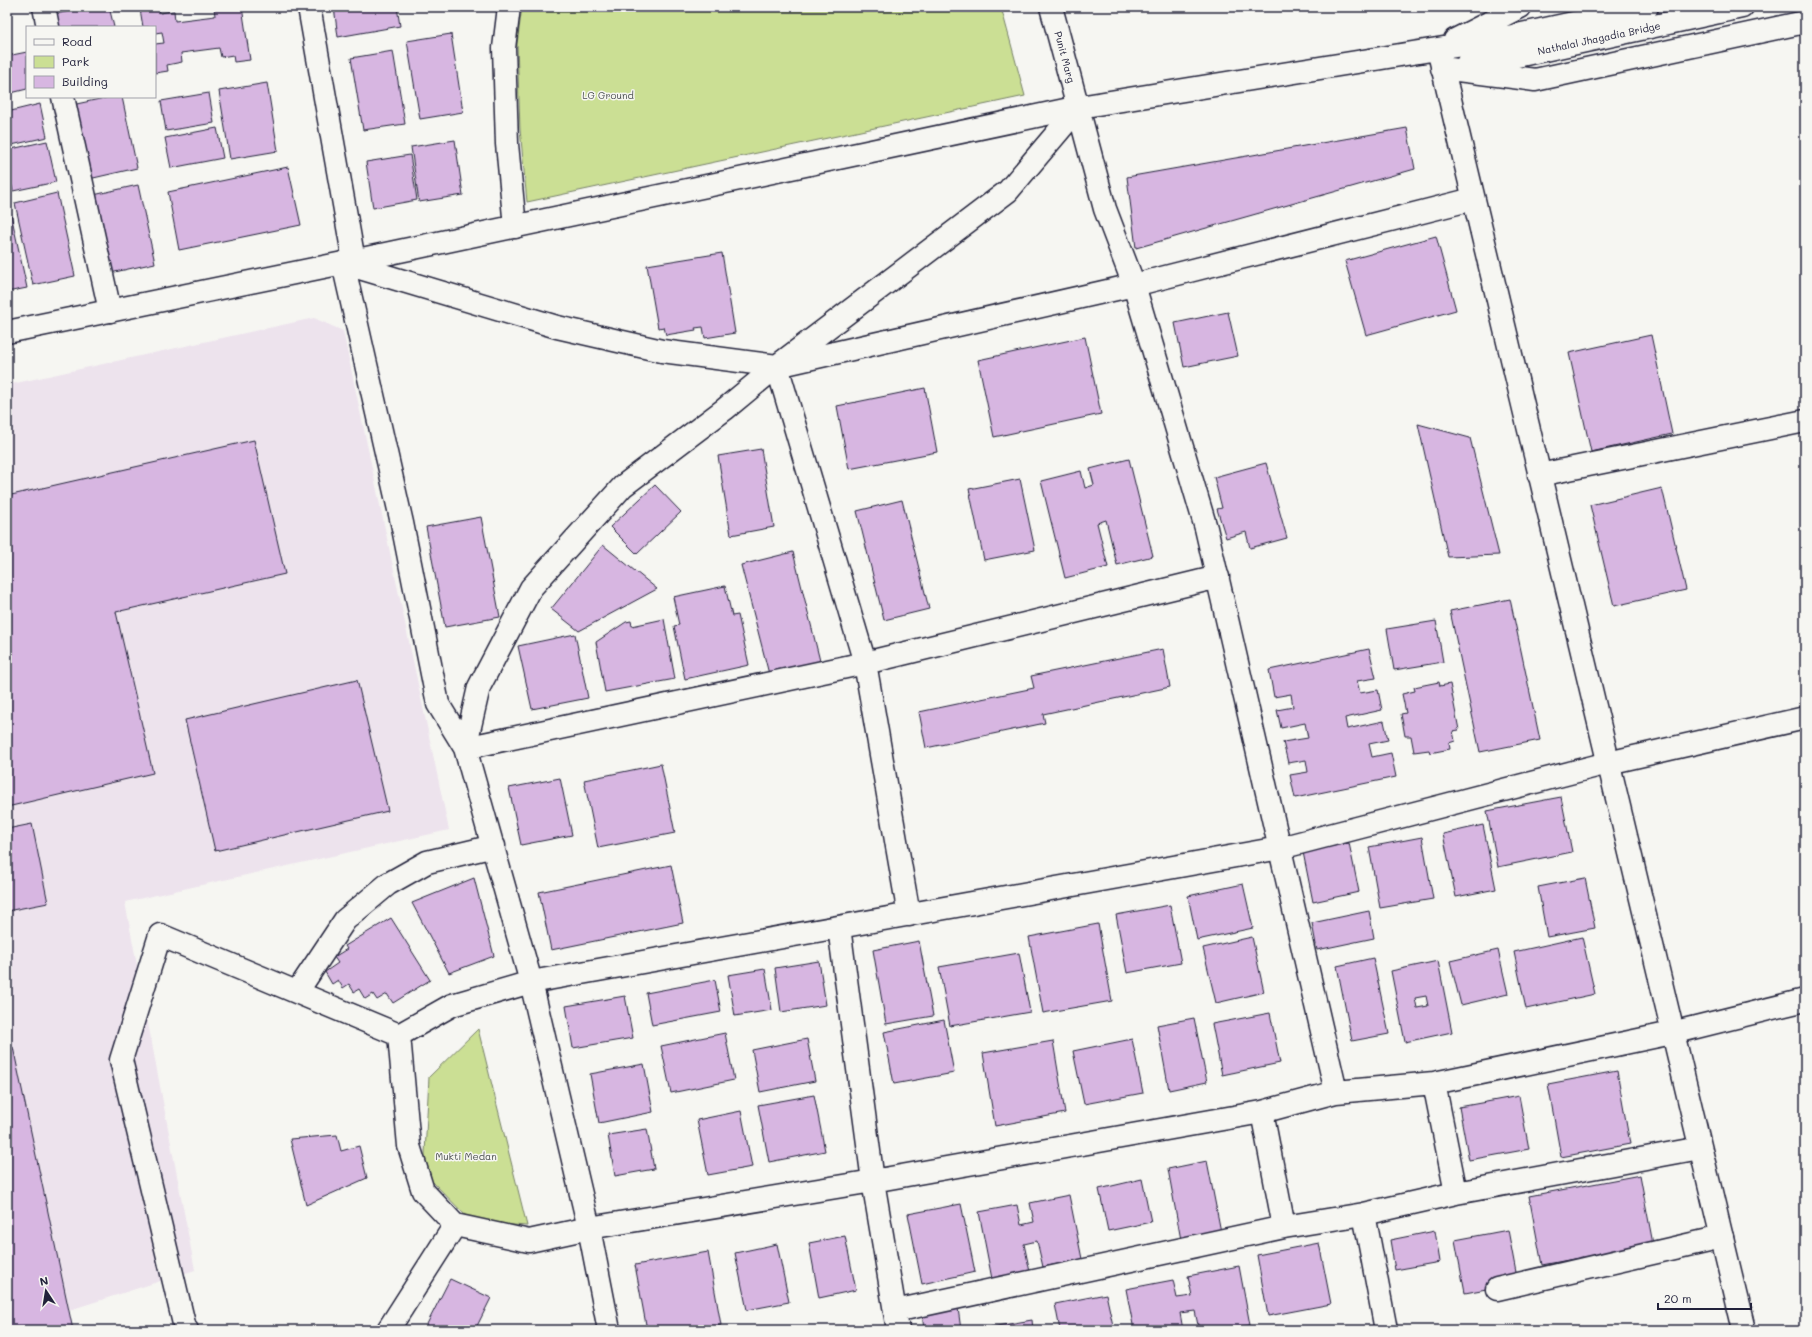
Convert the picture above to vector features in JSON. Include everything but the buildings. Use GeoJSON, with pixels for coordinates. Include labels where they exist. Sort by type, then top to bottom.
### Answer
{"type":"FeatureCollection","features":[{"type":"Feature","properties":{"kind":"street"},"geometry":{"type":"LineString","coordinates":[[44,7],[48,26]]}},
{"type":"Feature","properties":{"kind":"street"},"geometry":{"type":"LineString","coordinates":[[309,7],[349,262],[438,704],[465,748],[494,846],[531,982],[589,1228],[609,1330]]}},
{"type":"Feature","properties":{"kind":"street"},"geometry":{"type":"LineString","coordinates":[[509,7],[504,48],[508,144],[515,227]]}},
{"type":"Feature","properties":{"kind":"street","name":"Punit Marg"},"geometry":{"type":"LineString","coordinates":[[1051,7],[1079,107],[1105,210],[1134,285],[1206,528],[1336,1092]]}},
{"type":"Feature","properties":{"kind":"street"},"geometry":{"type":"LineString","coordinates":[[1440,59],[1520,7]]}},
{"type":"Feature","properties":{"kind":"street","name":"Nathalal Jhagadia Bridge"},"geometry":{"type":"LineString","coordinates":[[1501,49],[1647,7]]}},
{"type":"Feature","properties":{"kind":"street","name":"Nathalal Jhagadia Bridge"},"geometry":{"type":"LineString","coordinates":[[1501,49],[1742,7]]}},
{"type":"Feature","properties":{"kind":"street"},"geometry":{"type":"LineString","coordinates":[[1440,59],[1535,80],[1805,22]]}},
{"type":"Feature","properties":{"kind":"street"},"geometry":{"type":"LineString","coordinates":[[7,332],[349,262],[1079,107],[1440,59],[1501,49]]}},
{"type":"Feature","properties":{"kind":"street"},"geometry":{"type":"LineString","coordinates":[[1440,59],[1744,1330]]}},
{"type":"Feature","properties":{"kind":"street"},"geometry":{"type":"LineString","coordinates":[[63,98],[110,311]]}},
{"type":"Feature","properties":{"kind":"street"},"geometry":{"type":"LineString","coordinates":[[465,748],[479,687],[531,588],[623,486],[724,409],[777,366],[1008,191],[1079,107]]}},
{"type":"Feature","properties":{"kind":"street"},"geometry":{"type":"LineString","coordinates":[[349,262],[557,327],[662,351],[777,366],[1134,285],[1473,199]]}},
{"type":"Feature","properties":{"kind":"street"},"geometry":{"type":"LineString","coordinates":[[777,366],[865,663],[909,915]]}},
{"type":"Feature","properties":{"kind":"street"},"geometry":{"type":"LineString","coordinates":[[1540,475],[1805,421]]}},
{"type":"Feature","properties":{"kind":"street"},"geometry":{"type":"LineString","coordinates":[[465,748],[865,663],[1218,577]]}},
{"type":"Feature","properties":{"kind":"street"},"geometry":{"type":"LineString","coordinates":[[399,1035],[452,1005],[531,982],[1280,848],[1608,763],[1805,718]]}},
{"type":"Feature","properties":{"kind":"street"},"geometry":{"type":"LineString","coordinates":[[297,992],[345,920],[388,884],[427,862],[494,846]]}},
{"type":"Feature","properties":{"kind":"street"},"geometry":{"type":"LineString","coordinates":[[840,927],[873,1181],[896,1320],[1284,1227],[1364,1214],[1456,1193],[1700,1148]]}},
{"type":"Feature","properties":{"kind":"street"},"geometry":{"type":"LineString","coordinates":[[187,1330],[185,1328],[121,1060],[160,935],[399,1035]]}},
{"type":"Feature","properties":{"kind":"street"},"geometry":{"type":"LineString","coordinates":[[399,1035],[409,1146],[423,1190],[455,1225],[529,1241],[589,1228],[873,1181],[1262,1112],[1336,1092],[1434,1083],[1672,1033],[1805,1000]]}},
{"type":"Feature","properties":{"kind":"street"},"geometry":{"type":"LineString","coordinates":[[1434,1083],[1456,1193]]}},
{"type":"Feature","properties":{"kind":"street"},"geometry":{"type":"LineString","coordinates":[[1262,1112],[1284,1227]]}},
{"type":"Feature","properties":{"kind":"street"},"geometry":{"type":"LineString","coordinates":[[1364,1214],[1386,1330]]}},
{"type":"Feature","properties":{"kind":"street"},"geometry":{"type":"LineString","coordinates":[[388,1330],[455,1225]]}},
{"type":"Feature","properties":{"kind":"street"},"geometry":{"type":"LineString","coordinates":[[1497,1290],[1722,1237]]}},
{"type":"Feature","properties":{"kind":"shaded area"},"geometry":{"type":"Polygon","coordinates":[[[314,318],[343,331],[449,830],[125,902],[195,1270],[7,1330],[7,385],[314,318]]]}},
{"type":"Feature","properties":{"kind":"green space","name":"LG Ground"},"geometry":{"type":"Polygon","coordinates":[[[522,7],[1001,7],[1025,96],[527,202],[520,129],[517,44],[522,7]]]}},
{"type":"Feature","properties":{"kind":"green space","name":"Mukti Medan"},"geometry":{"type":"Polygon","coordinates":[[[478,1029],[527,1226],[472,1222],[424,1173],[429,1077],[478,1029]]]}}]}
